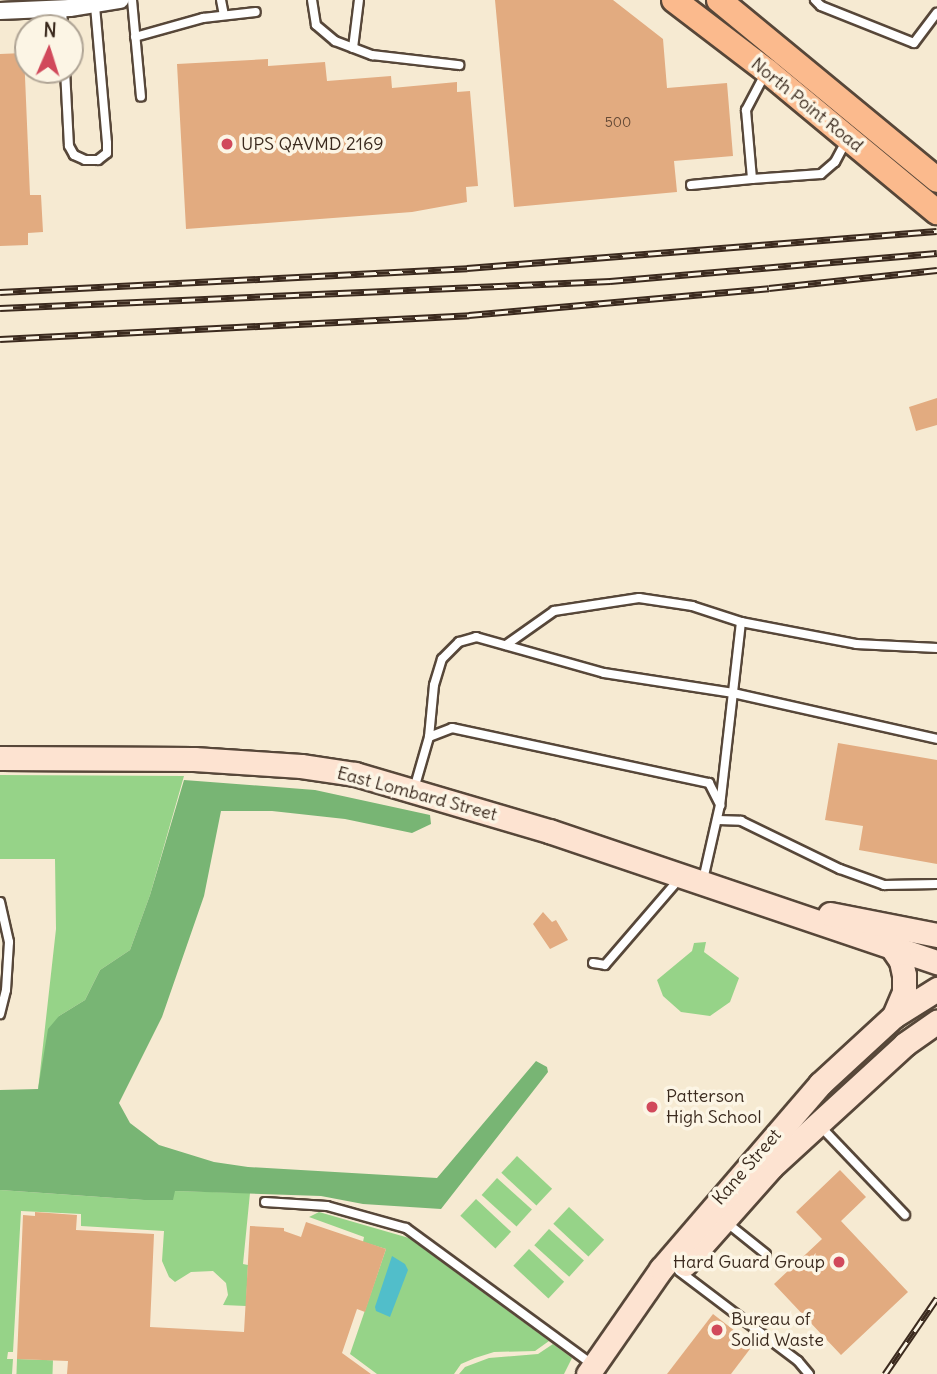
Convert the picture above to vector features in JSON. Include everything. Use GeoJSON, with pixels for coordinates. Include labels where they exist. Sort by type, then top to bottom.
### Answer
{"type":"FeatureCollection","features":[{"type":"Feature","properties":{"kind":"main road","name":"North Point Road"},"geometry":{"type":"LineString","coordinates":[[674,0],[767,71],[937,212]]}},
{"type":"Feature","properties":{"kind":"main road","name":"North Point Road"},"geometry":{"type":"LineString","coordinates":[[719,0],[937,180]]}},
{"type":"Feature","properties":{"kind":"main road"},"geometry":{"type":"LineString","coordinates":[[700,20],[719,0]]}},
{"type":"Feature","properties":{"kind":"main road"},"geometry":{"type":"LineString","coordinates":[[797,97],[813,77]]}},
{"type":"Feature","properties":{"kind":"main road","name":"East Lombard Street"},"geometry":{"type":"LineString","coordinates":[[0,758],[194,759],[301,766],[355,774],[414,789],[937,962]]}},
{"type":"Feature","properties":{"kind":"main road","name":"East Lombard Street"},"geometry":{"type":"LineString","coordinates":[[778,908],[864,919],[932,935]]}},
{"type":"Feature","properties":{"kind":"main road"},"geometry":{"type":"LineString","coordinates":[[890,945],[901,961],[904,975],[904,992],[894,1017]]}},
{"type":"Feature","properties":{"kind":"main road","name":"Kane Street"},"geometry":{"type":"LineString","coordinates":[[591,1371],[660,1269],[820,1084],[894,1017],[937,989]]}},
{"type":"Feature","properties":{"kind":"main road","name":"Kane Street"},"geometry":{"type":"LineString","coordinates":[[591,1371],[771,1167],[905,1044],[937,1022]]}},
{"type":"Feature","properties":{"kind":"street"},"geometry":{"type":"LineString","coordinates":[[0,11],[42,5],[62,8],[95,5],[120,0]]}},
{"type":"Feature","properties":{"kind":"lane"},"geometry":{"type":"LineString","coordinates":[[132,0],[141,97]]}},
{"type":"Feature","properties":{"kind":"lane"},"geometry":{"type":"LineString","coordinates":[[221,0],[224,15]]}},
{"type":"Feature","properties":{"kind":"lane"},"geometry":{"type":"LineString","coordinates":[[312,0],[316,25],[335,41],[372,55],[459,65]]}},
{"type":"Feature","properties":{"kind":"lane"},"geometry":{"type":"LineString","coordinates":[[354,48],[359,0]]}},
{"type":"Feature","properties":{"kind":"lane"},"geometry":{"type":"LineString","coordinates":[[815,0],[821,6],[914,43],[937,13]]}},
{"type":"Feature","properties":{"kind":"lane"},"geometry":{"type":"LineString","coordinates":[[66,84],[69,146],[74,155],[85,160],[98,160],[107,153],[107,143],[95,5]]}},
{"type":"Feature","properties":{"kind":"lane"},"geometry":{"type":"LineString","coordinates":[[62,8],[62,14]]}},
{"type":"Feature","properties":{"kind":"lane"},"geometry":{"type":"LineString","coordinates":[[135,37],[224,15],[256,12]]}},
{"type":"Feature","properties":{"kind":"lane"},"geometry":{"type":"LineString","coordinates":[[752,179],[746,110],[767,71]]}},
{"type":"Feature","properties":{"kind":"lane"},"geometry":{"type":"LineString","coordinates":[[691,185],[821,174],[835,162],[847,138]]}},
{"type":"Feature","properties":{"kind":"lane"},"geometry":{"type":"LineString","coordinates":[[506,645],[554,611],[639,598],[692,606],[741,622],[856,644],[937,648]]}},
{"type":"Feature","properties":{"kind":"lane"},"geometry":{"type":"LineString","coordinates":[[593,963],[605,965],[692,879],[715,833],[741,622]]}},
{"type":"Feature","properties":{"kind":"lane"},"geometry":{"type":"LineString","coordinates":[[414,789],[429,737],[434,685],[442,659],[460,642],[476,637],[604,673],[733,693],[937,739]]}},
{"type":"Feature","properties":{"kind":"lane"},"geometry":{"type":"LineString","coordinates":[[429,737],[452,728],[709,783],[720,805]]}},
{"type":"Feature","properties":{"kind":"lane"},"geometry":{"type":"LineString","coordinates":[[718,820],[741,821],[840,869],[884,885],[937,884]]}},
{"type":"Feature","properties":{"kind":"lane"},"geometry":{"type":"LineString","coordinates":[[0,902],[9,942],[6,990],[0,1014]]}},
{"type":"Feature","properties":{"kind":"lane"},"geometry":{"type":"LineString","coordinates":[[818,1124],[905,1215]]}},
{"type":"Feature","properties":{"kind":"lane"},"geometry":{"type":"LineString","coordinates":[[265,1202],[327,1206],[406,1228],[591,1371]]}},
{"type":"Feature","properties":{"kind":"lane"},"geometry":{"type":"LineString","coordinates":[[724,1220],[766,1254]]}},
{"type":"Feature","properties":{"kind":"lane"},"geometry":{"type":"LineString","coordinates":[[679,1271],[798,1361],[809,1374]]}},
{"type":"Feature","properties":{"kind":"green space"},"geometry":{"type":"Polygon","coordinates":[[[0,775],[184,776],[150,895],[130,950],[100,970],[85,1000],[59,1016],[38,1090],[56,929],[55,859],[0,859],[0,775]]]}},
{"type":"Feature","properties":{"kind":"green space"},"geometry":{"type":"Polygon","coordinates":[[[184,780],[315,790],[430,815],[431,824],[412,833],[345,819],[272,811],[221,811],[204,896],[162,1017],[119,1103],[130,1123],[159,1145],[214,1162],[248,1167],[437,1178],[536,1061],[547,1067],[548,1072],[441,1209],[363,1204],[321,1196],[175,1191],[173,1200],[144,1200],[0,1190],[0,1090],[38,1089],[48,1029],[59,1016],[85,1000],[100,970],[130,950],[150,895],[184,780]]]}},
{"type":"Feature","properties":{"kind":"green space"},"geometry":{"type":"Polygon","coordinates":[[[706,942],[704,952],[739,978],[730,1002],[710,1016],[681,1012],[663,996],[657,980],[692,951],[694,943],[706,942]]]}},
{"type":"Feature","properties":{"kind":"green space"},"geometry":{"type":"Polygon","coordinates":[[[517,1156],[552,1189],[536,1206],[501,1173],[517,1156]]]}},
{"type":"Feature","properties":{"kind":"green space"},"geometry":{"type":"Polygon","coordinates":[[[497,1178],[532,1209],[517,1227],[482,1195],[497,1178]]]}},
{"type":"Feature","properties":{"kind":"green space"},"geometry":{"type":"Polygon","coordinates":[[[0,1190],[144,1200],[172,1200],[174,1191],[250,1193],[243,1264],[248,1265],[246,1306],[223,1305],[228,1295],[226,1283],[213,1271],[191,1272],[175,1282],[169,1277],[162,1261],[164,1231],[81,1226],[81,1214],[21,1211],[13,1352],[8,1352],[7,1359],[13,1359],[12,1374],[0,1374],[0,1190]]]}},
{"type":"Feature","properties":{"kind":"green space"},"geometry":{"type":"Polygon","coordinates":[[[476,1199],[511,1232],[495,1249],[460,1216],[476,1199]]]}},
{"type":"Feature","properties":{"kind":"green space"},"geometry":{"type":"Polygon","coordinates":[[[569,1207],[604,1240],[588,1257],[553,1224],[569,1207]]]}},
{"type":"Feature","properties":{"kind":"green space"},"geometry":{"type":"Polygon","coordinates":[[[319,1212],[409,1238],[549,1341],[535,1351],[494,1352],[475,1358],[461,1364],[454,1374],[377,1374],[350,1354],[386,1249],[363,1242],[364,1237],[309,1217],[319,1212]]]}},
{"type":"Feature","properties":{"kind":"green space"},"geometry":{"type":"Polygon","coordinates":[[[549,1229],[584,1260],[569,1277],[534,1245],[549,1229]]]}},
{"type":"Feature","properties":{"kind":"green space"},"geometry":{"type":"Polygon","coordinates":[[[529,1249],[564,1282],[548,1299],[513,1266],[529,1249]]]}},
{"type":"Feature","properties":{"kind":"green space"},"geometry":{"type":"Polygon","coordinates":[[[553,1344],[572,1358],[564,1374],[459,1374],[465,1367],[489,1358],[538,1354],[553,1344]]]}},
{"type":"Feature","properties":{"kind":"green space"},"geometry":{"type":"Polygon","coordinates":[[[17,1359],[53,1360],[52,1374],[16,1374],[17,1359]]]}},
{"type":"Feature","properties":{"kind":"water"},"geometry":{"type":"Polygon","coordinates":[[[392,1256],[405,1264],[408,1270],[390,1317],[376,1311],[375,1307],[392,1256]]]}},
{"type":"Feature","properties":{"kind":"building"},"geometry":{"type":"Polygon","coordinates":[[[495,0],[613,0],[663,39],[667,88],[727,83],[733,156],[674,161],[677,192],[514,207],[495,0]]]}},
{"type":"Feature","properties":{"kind":"building"},"geometry":{"type":"Polygon","coordinates":[[[14,53],[14,84],[25,84],[30,195],[41,195],[43,232],[28,233],[28,245],[0,246],[0,54],[14,53]]]}},
{"type":"Feature","properties":{"kind":"building"},"geometry":{"type":"Polygon","coordinates":[[[268,59],[268,66],[325,62],[327,81],[391,76],[392,88],[457,82],[457,92],[470,91],[478,186],[466,187],[467,202],[412,212],[186,229],[177,64],[268,59]]]}},
{"type":"Feature","properties":{"kind":"building"},"geometry":{"type":"Polygon","coordinates":[[[937,398],[937,425],[916,431],[909,407],[937,398]]]}},
{"type":"Feature","properties":{"kind":"building"},"geometry":{"type":"Polygon","coordinates":[[[838,743],[937,760],[937,864],[859,850],[863,826],[825,820],[838,743]]]}},
{"type":"Feature","properties":{"kind":"building"},"geometry":{"type":"Polygon","coordinates":[[[543,912],[552,922],[556,920],[568,940],[550,949],[533,924],[543,912]]]}},
{"type":"Feature","properties":{"kind":"building","name":"Hard Guard Group"},"geometry":{"type":"Polygon","coordinates":[[[840,1170],[866,1197],[841,1221],[908,1292],[841,1355],[774,1284],[822,1239],[796,1212],[840,1170]]]}},
{"type":"Feature","properties":{"kind":"building"},"geometry":{"type":"Polygon","coordinates":[[[35,1212],[77,1215],[76,1230],[154,1234],[150,1327],[244,1332],[250,1226],[284,1228],[284,1231],[301,1237],[306,1222],[386,1249],[365,1312],[357,1309],[342,1353],[371,1374],[67,1374],[68,1361],[17,1359],[23,1215],[35,1216],[35,1212]]]}},
{"type":"Feature","properties":{"kind":"building","name":"Bureau of Solid Waste"},"geometry":{"type":"Polygon","coordinates":[[[713,1314],[753,1345],[731,1374],[667,1374],[713,1314]]]}},
{"type":"Feature","properties":{"kind":"railway"},"geometry":{"type":"LineString","coordinates":[[0,292],[467,268],[937,231]]}},
{"type":"Feature","properties":{"kind":"railway"},"geometry":{"type":"LineString","coordinates":[[0,308],[610,281],[937,253]]}},
{"type":"Feature","properties":{"kind":"railway"},"geometry":{"type":"LineString","coordinates":[[0,339],[469,315],[937,270]]}},
{"type":"Feature","properties":{"kind":"railway"},"geometry":{"type":"LineString","coordinates":[[885,1374],[937,1298]]}},
{"type":"Feature","properties":{"kind":"place","name":"UPS QAVMD 2169"},"geometry":{"type":"Point","coordinates":[227,144]}},
{"type":"Feature","properties":{"kind":"place","name":"Patterson High School"},"geometry":{"type":"Point","coordinates":[652,1107]}},
{"type":"Feature","properties":{"kind":"place","name":"Hard Guard Group"},"geometry":{"type":"Point","coordinates":[839,1262]}},
{"type":"Feature","properties":{"kind":"place","name":"Bureau of Solid Waste"},"geometry":{"type":"Point","coordinates":[717,1330]}}]}
